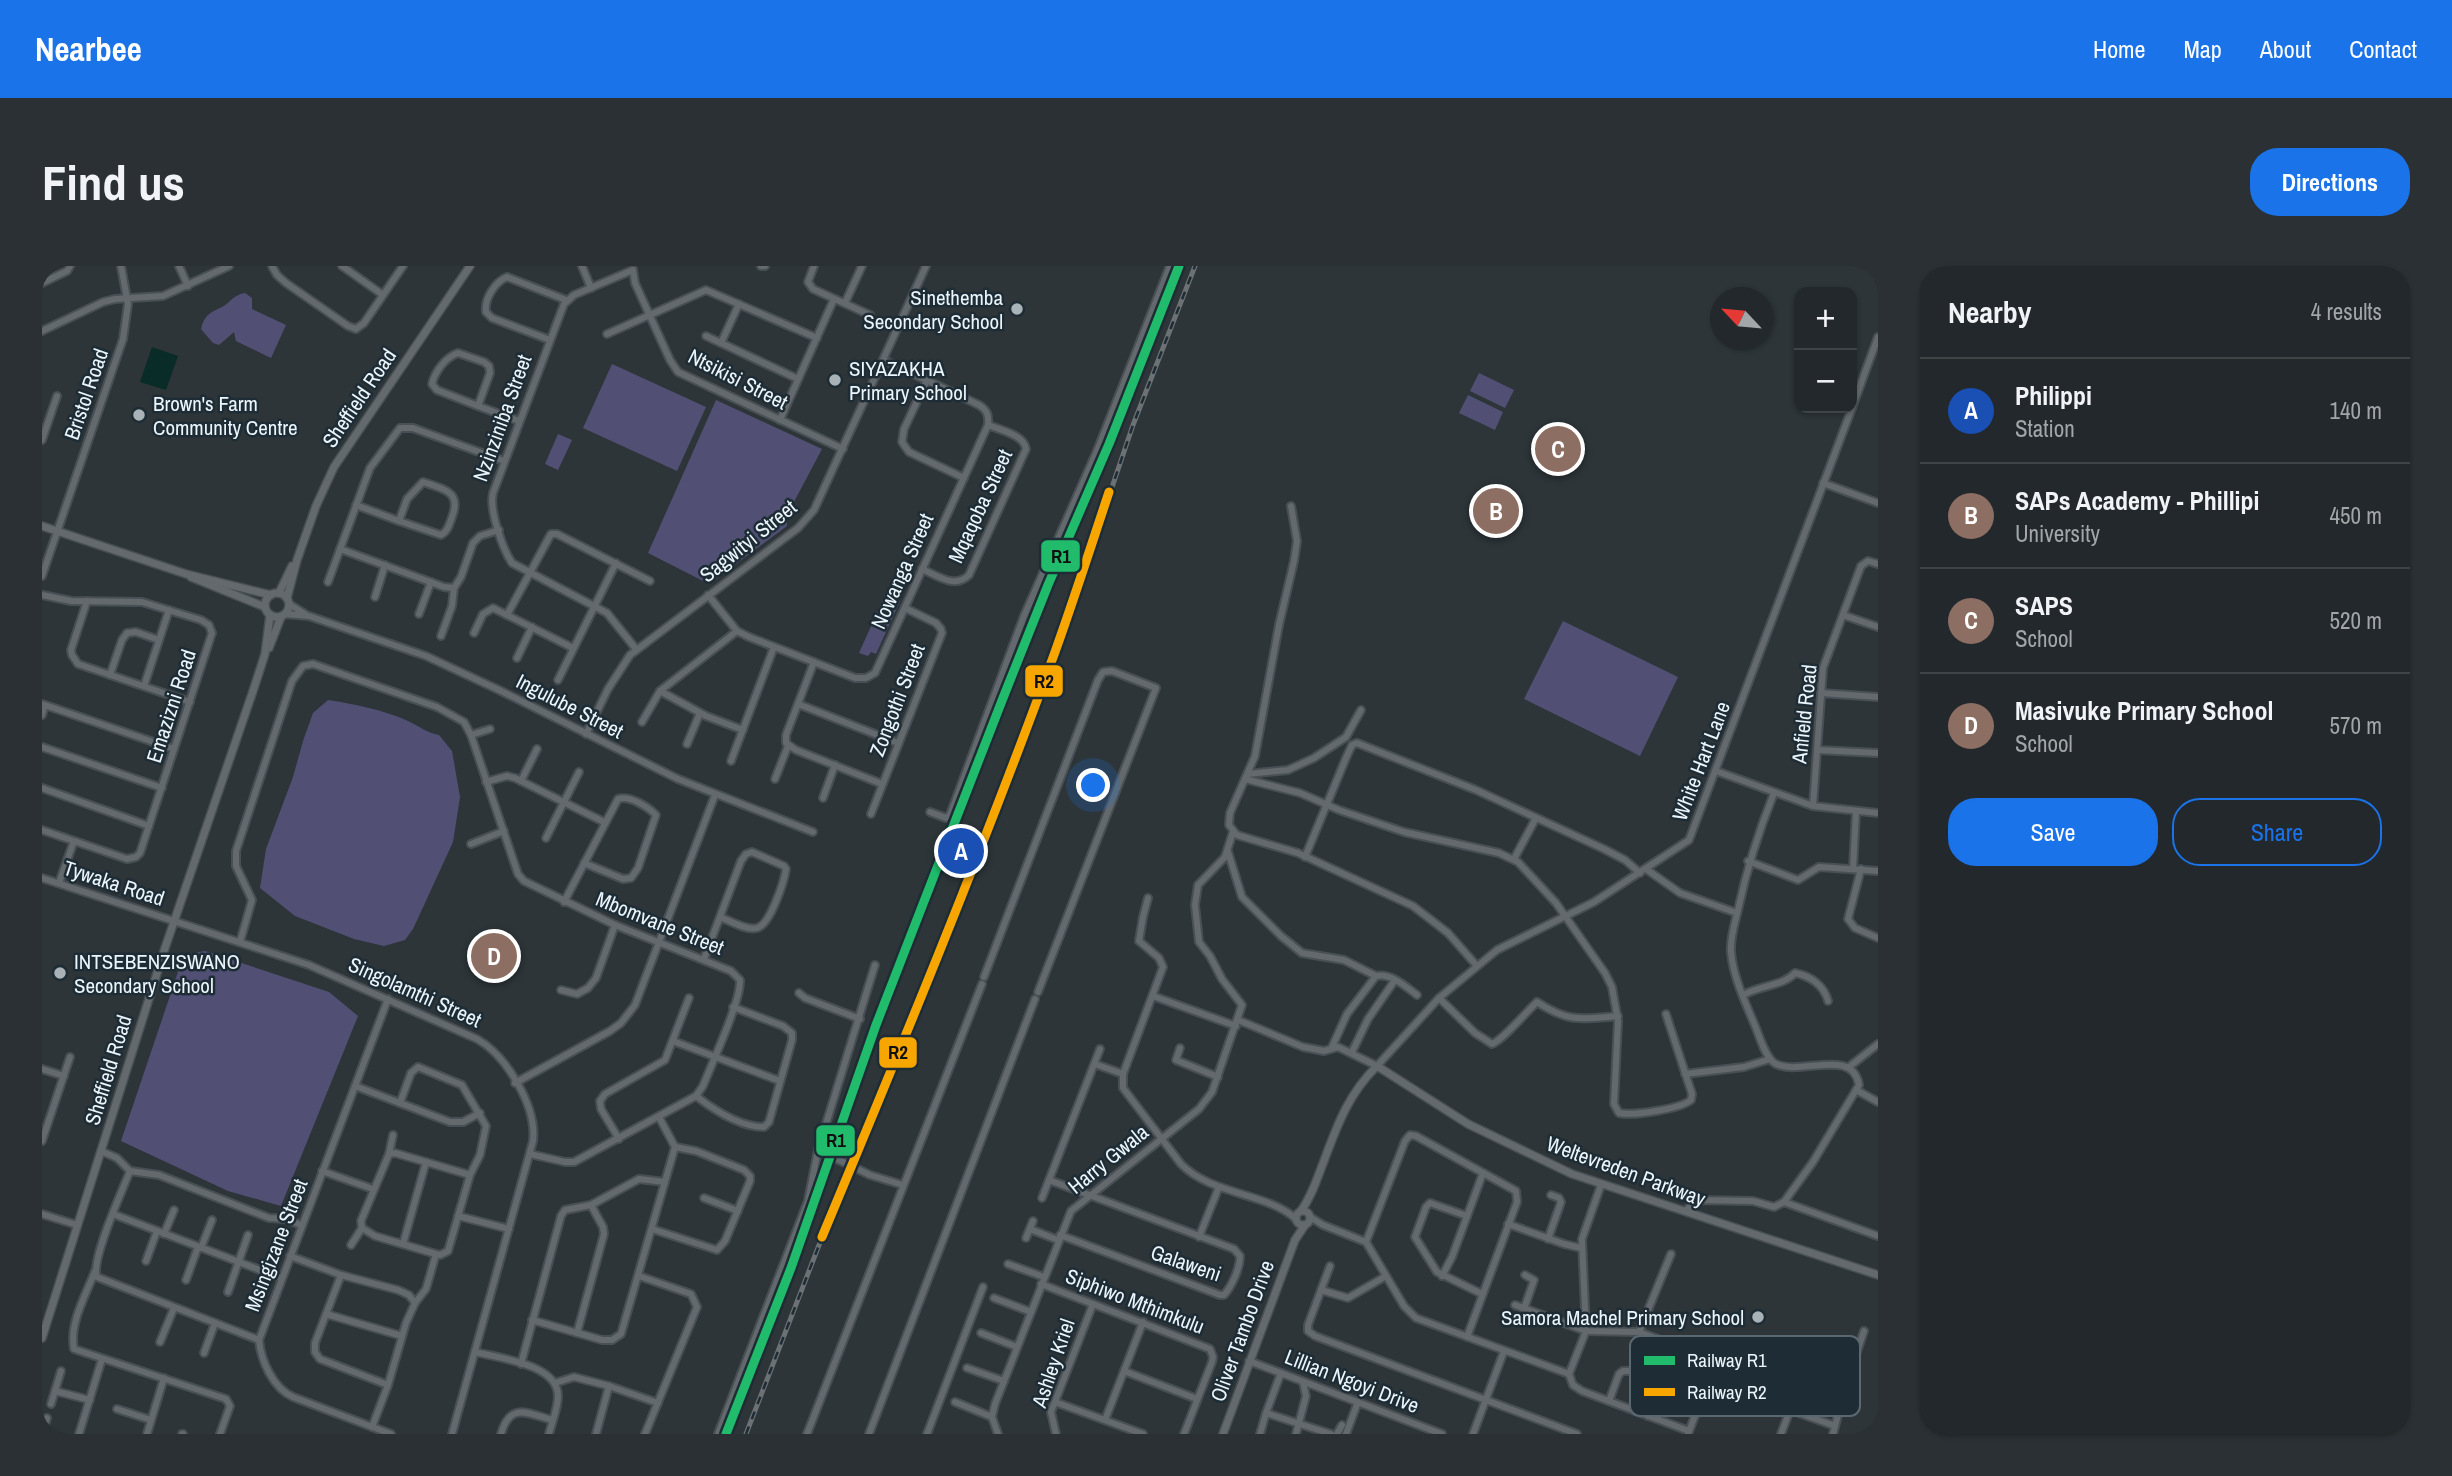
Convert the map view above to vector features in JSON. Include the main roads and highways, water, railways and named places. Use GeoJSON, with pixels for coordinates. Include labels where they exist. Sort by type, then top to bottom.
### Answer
{"type":"FeatureCollection","features":[{"type":"Feature","properties":{"kind":"railway"},"geometry":{"type":"LineString","coordinates":[[746,1434],[821,1240],[904,1044],[1034,708],[1133,425],[1195,266]]}},
{"type":"Feature","properties":{"kind":"rail line","name":"R1"},"geometry":{"type":"LineString","coordinates":[[726,1434],[791,1268],[876,1025],[1048,585],[1109,444],[1179,266]]}},
{"type":"Feature","properties":{"kind":"rail line","name":"R2"},"geometry":{"type":"LineString","coordinates":[[822,1237],[1000,799],[1055,652],[1109,492]]}},
{"type":"Feature","properties":{"kind":"place","name":"Sinethemba Secondary School"},"geometry":{"type":"Point","coordinates":[1017,309]}},
{"type":"Feature","properties":{"kind":"place","name":"SIYAZAKHA Primary School"},"geometry":{"type":"Point","coordinates":[835,380]}},
{"type":"Feature","properties":{"kind":"place","name":"Brown's Farm Community Centre"},"geometry":{"type":"Point","coordinates":[139,415]}},
{"type":"Feature","properties":{"kind":"place","name":"SAPS"},"geometry":{"type":"Point","coordinates":[1558,449]}},
{"type":"Feature","properties":{"kind":"place","name":"SAPs Academy - Phillipi"},"geometry":{"type":"Point","coordinates":[1496,511]}},
{"type":"Feature","properties":{"kind":"place","name":"Philippi"},"geometry":{"type":"Point","coordinates":[961,851]}},
{"type":"Feature","properties":{"kind":"place","name":"Masivuke Primary School"},"geometry":{"type":"Point","coordinates":[494,956]}},
{"type":"Feature","properties":{"kind":"place","name":"INTSEBENZISWANO Secondary School"},"geometry":{"type":"Point","coordinates":[60,973]}},
{"type":"Feature","properties":{"kind":"place","name":"Samora Machel Primary School"},"geometry":{"type":"Point","coordinates":[1758,1317]}}]}
